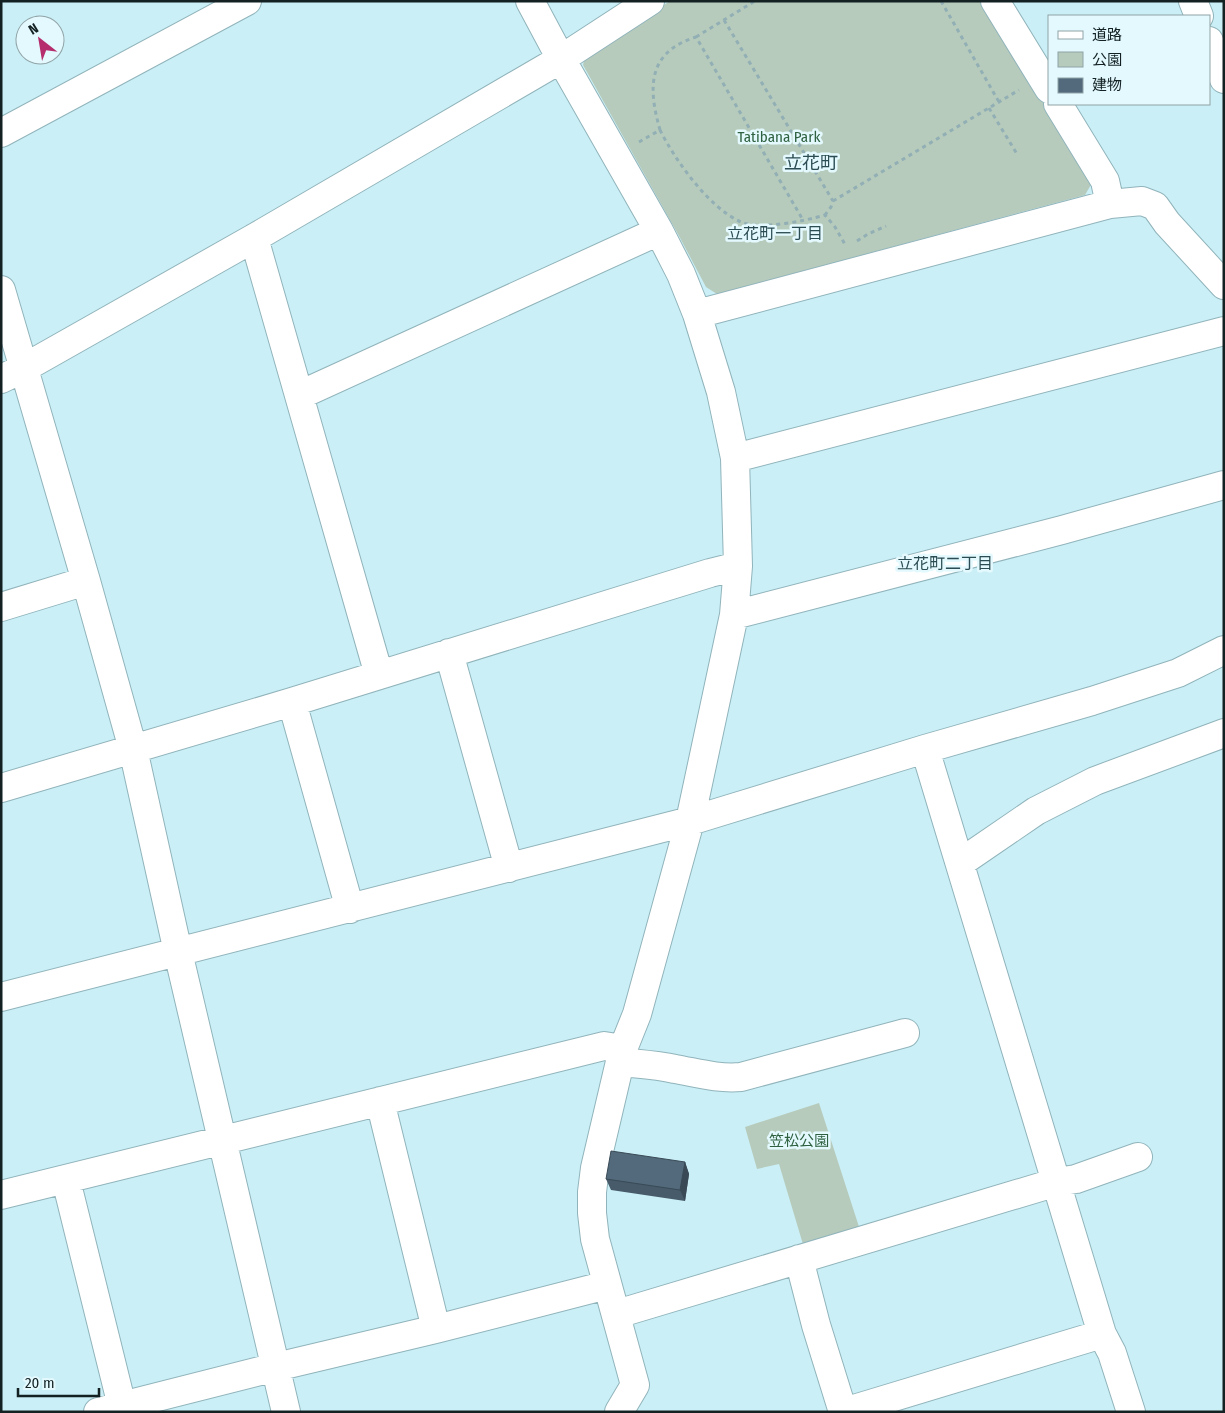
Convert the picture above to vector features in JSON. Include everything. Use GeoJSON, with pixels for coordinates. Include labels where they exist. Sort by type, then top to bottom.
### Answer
{"type":"FeatureCollection","features":[{"type":"Feature","properties":{"kind":"street"},"geometry":{"type":"LineString","coordinates":[[1,132],[247,1]]}},
{"type":"Feature","properties":{"kind":"street"},"geometry":{"type":"LineString","coordinates":[[530,1],[561,59],[617,155],[681,274],[697,314],[721,392],[735,458],[738,566],[734,615],[690,821],[637,1014],[621,1055],[595,1168],[592,1192],[595,1239],[644,1412]]}},
{"type":"Feature","properties":{"kind":"street"},"geometry":{"type":"LineString","coordinates":[[13,373],[254,238],[561,59],[650,1]]}},
{"type":"Feature","properties":{"kind":"street"},"geometry":{"type":"LineString","coordinates":[[995,1],[1048,87]]}},
{"type":"Feature","properties":{"kind":"street"},"geometry":{"type":"LineString","coordinates":[[1193,1],[1199,15]]}},
{"type":"Feature","properties":{"kind":"street"},"geometry":{"type":"LineString","coordinates":[[1210,44],[1224,79]]}},
{"type":"Feature","properties":{"kind":"street"},"geometry":{"type":"LineString","coordinates":[[1059,105],[1105,181],[1110,204]]}},
{"type":"Feature","properties":{"kind":"street"},"geometry":{"type":"LineString","coordinates":[[697,314],[1110,204],[1142,201],[1155,206],[1167,223],[1224,285]]}},
{"type":"Feature","properties":{"kind":"street"},"geometry":{"type":"LineString","coordinates":[[300,395],[659,232]]}},
{"type":"Feature","properties":{"kind":"street"},"geometry":{"type":"LineString","coordinates":[[254,238],[379,675]]}},
{"type":"Feature","properties":{"kind":"street"},"geometry":{"type":"LineString","coordinates":[[1,290],[13,373],[86,581],[133,749],[178,952],[224,1141],[286,1412]]}},
{"type":"Feature","properties":{"kind":"street"},"geometry":{"type":"LineString","coordinates":[[735,458],[1224,330]]}},
{"type":"Feature","properties":{"kind":"street"},"geometry":{"type":"LineString","coordinates":[[734,615],[1062,530],[1224,485]]}},
{"type":"Feature","properties":{"kind":"street"},"geometry":{"type":"LineString","coordinates":[[1,788],[292,702],[738,566]]}},
{"type":"Feature","properties":{"kind":"street"},"geometry":{"type":"LineString","coordinates":[[1,607],[86,581]]}},
{"type":"Feature","properties":{"kind":"street"},"geometry":{"type":"LineString","coordinates":[[1,997],[690,821],[925,749],[1092,701],[1178,673],[1224,650]]}},
{"type":"Feature","properties":{"kind":"street"},"geometry":{"type":"LineString","coordinates":[[448,653],[509,868]]}},
{"type":"Feature","properties":{"kind":"street"},"geometry":{"type":"LineString","coordinates":[[292,702],[350,909]]}},
{"type":"Feature","properties":{"kind":"street"},"geometry":{"type":"LineString","coordinates":[[960,863],[1036,811],[1096,780],[1224,733]]}},
{"type":"Feature","properties":{"kind":"street"},"geometry":{"type":"LineString","coordinates":[[925,749],[1102,1334],[1112,1353],[1131,1412]]}},
{"type":"Feature","properties":{"kind":"street"},"geometry":{"type":"LineString","coordinates":[[1,1195],[604,1046],[621,1055],[674,1069],[726,1078],[741,1077],[905,1033]]}},
{"type":"Feature","properties":{"kind":"street"},"geometry":{"type":"LineString","coordinates":[[380,1101],[436,1329]]}},
{"type":"Feature","properties":{"kind":"street"},"geometry":{"type":"LineString","coordinates":[[617,1314],[1057,1182],[1076,1179],[1138,1158]]}},
{"type":"Feature","properties":{"kind":"street"},"geometry":{"type":"LineString","coordinates":[[66,1180],[110,1409],[276,1366],[436,1329],[607,1285]]}},
{"type":"Feature","properties":{"kind":"street"},"geometry":{"type":"LineString","coordinates":[[799,1259],[816,1325],[843,1412],[1102,1334]]}},
{"type":"Feature","properties":{"kind":"street"},"geometry":{"type":"LineString","coordinates":[[619,1412],[635,1385]]}},
{"type":"Feature","properties":{"kind":"path"},"geometry":{"type":"LineString","coordinates":[[755,1],[696,37],[675,45],[657,65],[652,87],[654,110],[660,130],[669,148],[696,184],[725,213],[742,222],[760,225],[782,224],[825,215],[833,201],[1021,89]]}},
{"type":"Feature","properties":{"kind":"path"},"geometry":{"type":"LineString","coordinates":[[941,1],[999,102]]}},
{"type":"Feature","properties":{"kind":"path"},"geometry":{"type":"LineString","coordinates":[[724,20],[833,201]]}},
{"type":"Feature","properties":{"kind":"path"},"geometry":{"type":"LineString","coordinates":[[696,37],[803,220]]}},
{"type":"Feature","properties":{"kind":"path"},"geometry":{"type":"LineString","coordinates":[[989,108],[1017,154]]}},
{"type":"Feature","properties":{"kind":"path"},"geometry":{"type":"LineString","coordinates":[[617,155],[660,130]]}},
{"type":"Feature","properties":{"kind":"path"},"geometry":{"type":"LineString","coordinates":[[825,215],[835,227],[848,251],[868,234],[886,226]]}},
{"type":"Feature","properties":{"kind":"green space","name":"Tatibana Park"},"geometry":{"type":"Polygon","coordinates":[[[670,1],[982,1],[1092,183],[1085,195],[717,294],[706,287],[583,65],[585,56],[670,1]]]}},
{"type":"Feature","properties":{"kind":"green space","name":"笠松公園"},"geometry":{"type":"Polygon","coordinates":[[[819,1103],[861,1233],[805,1251],[779,1164],[757,1169],[745,1127],[819,1103]]]}},
{"type":"Feature","properties":{"kind":"building"},"geometry":{"type":"Polygon","coordinates":[[[611,1151],[685,1162],[680,1190],[606,1179],[611,1151]]]}},
{"type":"Feature","properties":{"kind":"district","name":"立花町"},"geometry":{"type":"Point","coordinates":[811,163]}},
{"type":"Feature","properties":{"kind":"district","name":"立花町一丁目"},"geometry":{"type":"Point","coordinates":[775,233]}},
{"type":"Feature","properties":{"kind":"district","name":"立花町二丁目"},"geometry":{"type":"Point","coordinates":[945,563]}}]}
